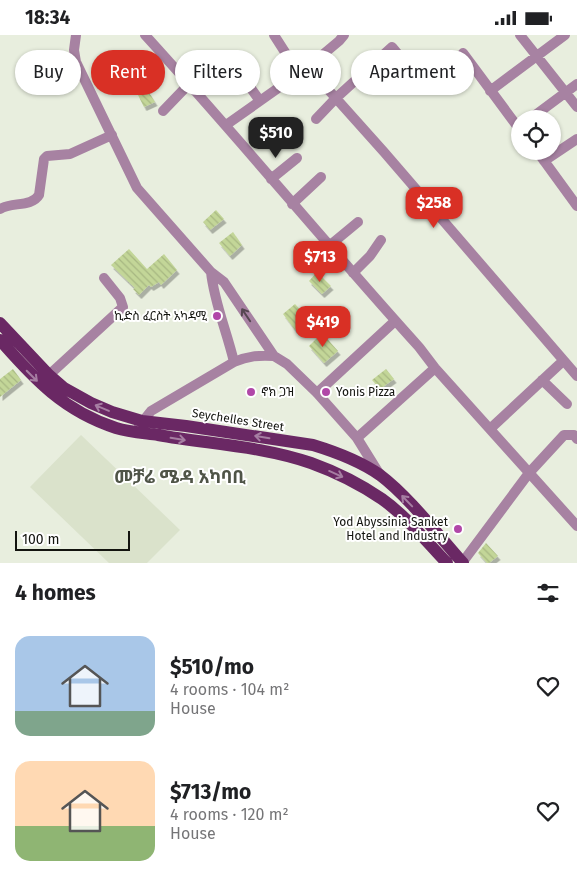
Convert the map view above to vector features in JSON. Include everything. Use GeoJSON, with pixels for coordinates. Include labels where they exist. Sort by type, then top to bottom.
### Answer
{"type":"FeatureCollection","features":[{"type":"Feature","properties":{"kind":"main road","name":"Seychelles Street"},"geometry":{"type":"LineString","coordinates":[[0,323],[49,375],[64,388],[139,426],[282,455],[310,463],[358,484],[383,500],[407,521],[447,563]]}},
{"type":"Feature","properties":{"kind":"main road","name":"Seychelles Street"},"geometry":{"type":"LineString","coordinates":[[0,340],[31,375],[64,402],[87,415],[117,428],[186,426],[312,445],[348,458],[380,475],[404,498],[462,563]]}},
{"type":"Feature","properties":{"kind":"street"},"geometry":{"type":"LineString","coordinates":[[76,35],[74,50],[76,62],[138,188],[211,272],[224,282],[274,356],[287,365],[317,393],[357,438],[380,475]]}},
{"type":"Feature","properties":{"kind":"street"},"geometry":{"type":"LineString","coordinates":[[145,35],[175,70]]}},
{"type":"Feature","properties":{"kind":"street"},"geometry":{"type":"LineString","coordinates":[[274,35],[284,50]]}},
{"type":"Feature","properties":{"kind":"street"},"geometry":{"type":"LineString","coordinates":[[328,50],[344,35]]}},
{"type":"Feature","properties":{"kind":"street"},"geometry":{"type":"LineString","coordinates":[[520,35],[577,107]]}},
{"type":"Feature","properties":{"kind":"street"},"geometry":{"type":"LineString","coordinates":[[490,91],[565,35]]}},
{"type":"Feature","properties":{"kind":"street"},"geometry":{"type":"LineString","coordinates":[[474,68],[511,118]]}},
{"type":"Feature","properties":{"kind":"street"},"geometry":{"type":"LineString","coordinates":[[316,119],[351,84]]}},
{"type":"Feature","properties":{"kind":"street"},"geometry":{"type":"LineString","coordinates":[[542,110],[577,85]]}},
{"type":"Feature","properties":{"kind":"street"},"geometry":{"type":"LineString","coordinates":[[226,125],[270,94]]}},
{"type":"Feature","properties":{"kind":"street"},"geometry":{"type":"LineString","coordinates":[[163,111],[178,95]]}},
{"type":"Feature","properties":{"kind":"street"},"geometry":{"type":"LineString","coordinates":[[198,95],[226,125],[435,368],[577,526]]}},
{"type":"Feature","properties":{"kind":"street"},"geometry":{"type":"LineString","coordinates":[[256,95],[260,101]]}},
{"type":"Feature","properties":{"kind":"street"},"geometry":{"type":"LineString","coordinates":[[333,95],[577,376]]}},
{"type":"Feature","properties":{"kind":"street"},"geometry":{"type":"LineString","coordinates":[[0,209],[5,206],[33,201],[37,198],[44,159],[47,156],[70,154],[112,135]]}},
{"type":"Feature","properties":{"kind":"street"},"geometry":{"type":"LineString","coordinates":[[577,139],[544,161],[574,195],[577,206]]}},
{"type":"Feature","properties":{"kind":"street"},"geometry":{"type":"LineString","coordinates":[[271,179],[297,158]]}},
{"type":"Feature","properties":{"kind":"street"},"geometry":{"type":"LineString","coordinates":[[292,204],[321,177]]}},
{"type":"Feature","properties":{"kind":"street"},"geometry":{"type":"LineString","coordinates":[[329,246],[358,221]]}},
{"type":"Feature","properties":{"kind":"street"},"geometry":{"type":"LineString","coordinates":[[353,273],[381,240]]}},
{"type":"Feature","properties":{"kind":"street"},"geometry":{"type":"LineString","coordinates":[[211,272],[213,290],[234,362]]}},
{"type":"Feature","properties":{"kind":"street"},"geometry":{"type":"LineString","coordinates":[[49,375],[123,307],[120,298],[104,278]]}},
{"type":"Feature","properties":{"kind":"street"},"geometry":{"type":"LineString","coordinates":[[317,393],[395,321]]}},
{"type":"Feature","properties":{"kind":"street"},"geometry":{"type":"LineString","coordinates":[[139,426],[151,411],[234,362],[254,355],[274,356]]}},
{"type":"Feature","properties":{"kind":"street"},"geometry":{"type":"LineString","coordinates":[[490,428],[563,361]]}},
{"type":"Feature","properties":{"kind":"street"},"geometry":{"type":"LineString","coordinates":[[357,438],[435,368]]}},
{"type":"Feature","properties":{"kind":"street"},"geometry":{"type":"LineString","coordinates":[[542,380],[567,404]]}},
{"type":"Feature","properties":{"kind":"street"},"geometry":{"type":"LineString","coordinates":[[462,563],[529,473],[564,435],[574,435],[577,439]]}},
{"type":"Feature","properties":{"kind":"shaded area"},"geometry":{"type":"Polygon","coordinates":[[[81,435],[180,530],[147,563],[109,563],[30,487],[81,435]]]}},
{"type":"Feature","properties":{"kind":"building"},"geometry":{"type":"Polygon","coordinates":[[[138,95],[151,95],[155,102],[144,107],[138,95]]]}},
{"type":"Feature","properties":{"kind":"building"},"geometry":{"type":"Polygon","coordinates":[[[216,210],[224,219],[210,230],[203,222],[216,210]]]}},
{"type":"Feature","properties":{"kind":"building"},"geometry":{"type":"Polygon","coordinates":[[[233,232],[242,245],[230,256],[219,243],[233,232]]]}},
{"type":"Feature","properties":{"kind":"building"},"geometry":{"type":"Polygon","coordinates":[[[129,249],[147,269],[164,254],[177,270],[161,285],[159,282],[151,287],[149,285],[139,295],[133,289],[135,288],[111,265],[129,249]]]}},
{"type":"Feature","properties":{"kind":"building"},"geometry":{"type":"Polygon","coordinates":[[[317,272],[331,286],[322,294],[309,281],[317,272]]]}},
{"type":"Feature","properties":{"kind":"building"},"geometry":{"type":"Polygon","coordinates":[[[295,304],[308,318],[295,330],[283,314],[295,304]]]}},
{"type":"Feature","properties":{"kind":"building"},"geometry":{"type":"Polygon","coordinates":[[[322,333],[338,351],[324,363],[309,346],[322,333]]]}},
{"type":"Feature","properties":{"kind":"building"},"geometry":{"type":"Polygon","coordinates":[[[13,369],[21,380],[0,397],[0,379],[13,369]]]}},
{"type":"Feature","properties":{"kind":"building"},"geometry":{"type":"Polygon","coordinates":[[[386,369],[394,379],[380,389],[372,380],[386,369]]]}},
{"type":"Feature","properties":{"kind":"building"},"geometry":{"type":"Polygon","coordinates":[[[486,543],[498,556],[489,563],[478,553],[486,543]]]}},
{"type":"Feature","properties":{"kind":"place","name":"ኪድስ ፈርስት አካዳሚ"},"geometry":{"type":"Point","coordinates":[217,316]}},
{"type":"Feature","properties":{"kind":"place","name":"ኖክ ጋዝ"},"geometry":{"type":"Point","coordinates":[251,392]}},
{"type":"Feature","properties":{"kind":"place","name":"Yonis Pizza"},"geometry":{"type":"Point","coordinates":[326,392]}},
{"type":"Feature","properties":{"kind":"place","name":"Yod Abyssinia Sanket Hotel and Industry"},"geometry":{"type":"Point","coordinates":[458,529]}},
{"type":"Feature","properties":{"kind":"district","name":"መቻሬ ሜዳ አካባቢ"},"geometry":{"type":"Point","coordinates":[180,477]}}]}
